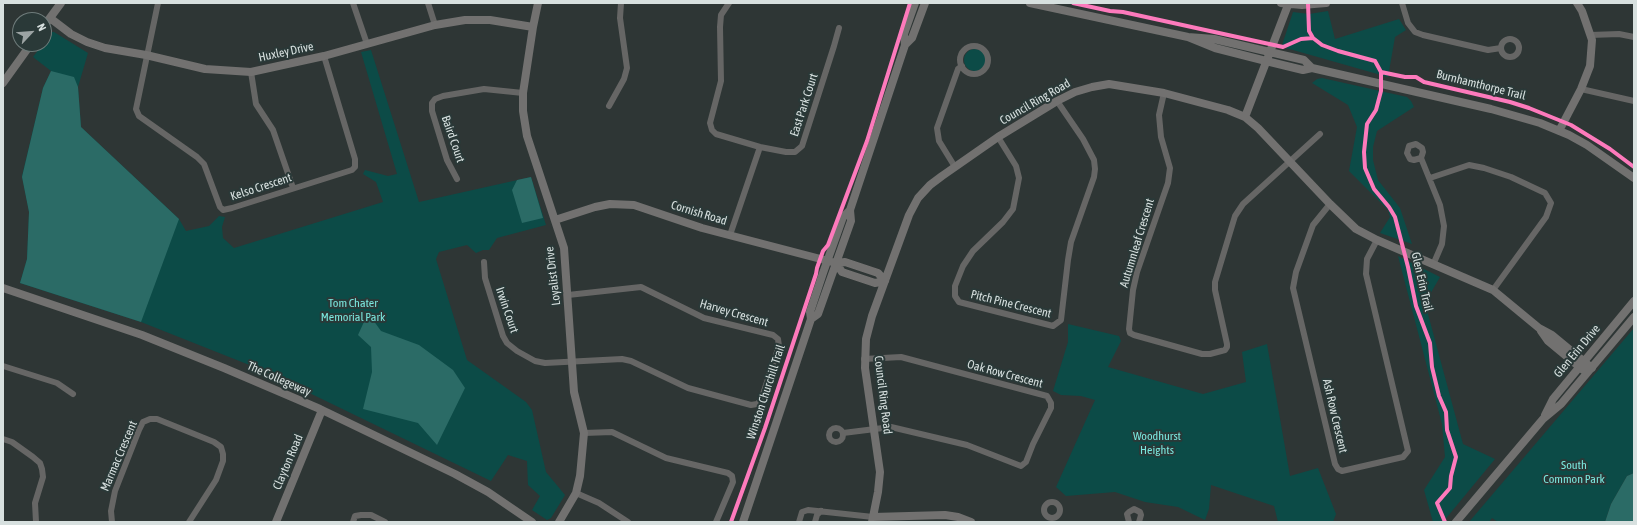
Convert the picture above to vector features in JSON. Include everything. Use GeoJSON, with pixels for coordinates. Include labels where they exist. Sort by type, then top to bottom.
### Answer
{"type":"FeatureCollection","features":[{"type":"Feature","properties":{"kind":"street"},"geometry":{"type":"LineString","coordinates":[[52,15],[61,3]]}},
{"type":"Feature","properties":{"kind":"street"},"geometry":{"type":"LineString","coordinates":[[146,55],[158,3]]}},
{"type":"Feature","properties":{"kind":"street"},"geometry":{"type":"LineString","coordinates":[[353,3],[367,44]]}},
{"type":"Feature","properties":{"kind":"street"},"geometry":{"type":"LineString","coordinates":[[428,3],[435,25]]}},
{"type":"Feature","properties":{"kind":"street","name":"Loyalist Drive"},"geometry":{"type":"LineString","coordinates":[[538,3],[523,93],[523,111],[527,136],[555,220],[565,257],[574,392],[584,433],[580,476],[576,493],[559,522]]}},
{"type":"Feature","properties":{"kind":"street"},"geometry":{"type":"LineString","coordinates":[[609,106],[624,79],[626,68],[620,18],[621,3]]}},
{"type":"Feature","properties":{"kind":"street","name":"East Park Court"},"geometry":{"type":"LineString","coordinates":[[729,3],[721,15],[721,81],[710,123],[712,130],[716,134],[760,147],[786,152],[795,152],[802,146],[839,28]]}},
{"type":"Feature","properties":{"kind":"street"},"geometry":{"type":"LineString","coordinates":[[906,45],[904,34],[915,3]]}},
{"type":"Feature","properties":{"kind":"street"},"geometry":{"type":"LineString","coordinates":[[811,319],[818,314],[851,221],[850,210],[906,45],[912,38],[925,3]]}},
{"type":"Feature","properties":{"kind":"street"},"geometry":{"type":"LineString","coordinates":[[1030,3],[1188,37],[1214,39],[1304,60],[1312,68]]}},
{"type":"Feature","properties":{"kind":"street"},"geometry":{"type":"LineString","coordinates":[[1246,117],[1270,52],[1284,4],[1310,5],[1326,3]]}},
{"type":"Feature","properties":{"kind":"street"},"geometry":{"type":"LineString","coordinates":[[1402,3],[1408,23],[1415,32],[1488,50],[1502,48]]}},
{"type":"Feature","properties":{"kind":"street"},"geometry":{"type":"LineString","coordinates":[[1559,131],[1581,89],[1590,66],[1592,50],[1590,35],[1582,11],[1577,3]]}},
{"type":"Feature","properties":{"kind":"street","name":"Huxley Drive"},"geometry":{"type":"LineString","coordinates":[[52,20],[71,34],[87,42],[105,48],[146,55],[205,70],[251,72],[324,56],[435,25],[465,20],[490,20],[533,27]]}},
{"type":"Feature","properties":{"kind":"street"},"geometry":{"type":"LineString","coordinates":[[1590,35],[1618,34],[1634,36]]}},
{"type":"Feature","properties":{"kind":"street"},"geometry":{"type":"LineString","coordinates":[[1188,37],[1215,48],[1303,70],[1312,68],[1511,114],[1559,131],[1587,145],[1632,177],[1634,185]]}},
{"type":"Feature","properties":{"kind":"street"},"geometry":{"type":"LineString","coordinates":[[972,46],[980,47],[988,57],[987,65],[977,73],[969,72],[962,66],[961,58],[964,50],[972,46]]}},
{"type":"Feature","properties":{"kind":"street"},"geometry":{"type":"LineString","coordinates":[[3,83],[25,52]]}},
{"type":"Feature","properties":{"kind":"street","name":"Kelso Crescent"},"geometry":{"type":"LineString","coordinates":[[146,55],[136,110],[139,116],[197,157],[204,164],[220,207],[223,210],[352,170],[355,167],[355,159],[324,56]]}},
{"type":"Feature","properties":{"kind":"street"},"geometry":{"type":"LineString","coordinates":[[955,167],[940,142],[937,128],[958,69],[962,66]]}},
{"type":"Feature","properties":{"kind":"street"},"geometry":{"type":"LineString","coordinates":[[251,72],[256,104],[273,130],[293,188]]}},
{"type":"Feature","properties":{"kind":"street","name":"Council Ring Road"},"geometry":{"type":"LineString","coordinates":[[872,519],[878,492],[880,472],[864,359],[866,339],[884,281],[909,215],[918,198],[930,185],[955,167],[998,137],[1057,101],[1075,92],[1109,84],[1164,93],[1223,108],[1246,117],[1330,204],[1356,228],[1377,240],[1493,290],[1539,328],[1552,335],[1589,371]]}},
{"type":"Feature","properties":{"kind":"street","name":"Baird Court"},"geometry":{"type":"LineString","coordinates":[[457,179],[447,160],[432,111],[432,103],[435,99],[443,96],[484,89],[523,93]]}},
{"type":"Feature","properties":{"kind":"street"},"geometry":{"type":"LineString","coordinates":[[1581,89],[1634,101]]}},
{"type":"Feature","properties":{"kind":"street","name":"Autumnleaf Crescent"},"geometry":{"type":"LineString","coordinates":[[1164,93],[1159,115],[1161,137],[1170,168],[1168,183],[1137,272],[1128,329],[1130,333],[1134,335],[1202,354],[1210,354],[1225,350],[1228,344],[1215,290],[1215,282],[1235,216],[1243,204],[1320,134]]}},
{"type":"Feature","properties":{"kind":"street","name":"Pitch Pine Crescent"},"geometry":{"type":"LineString","coordinates":[[998,137],[1016,166],[1019,178],[1013,209],[1003,222],[974,251],[963,266],[955,286],[955,296],[959,302],[1053,326],[1061,320],[1071,242],[1094,177],[1095,169],[1094,160],[1083,139],[1057,101]]}},
{"type":"Feature","properties":{"kind":"street"},"geometry":{"type":"LineString","coordinates":[[730,235],[760,147]]}},
{"type":"Feature","properties":{"kind":"street"},"geometry":{"type":"LineString","coordinates":[[1421,158],[1440,205],[1444,226],[1442,244],[1434,265]]}},
{"type":"Feature","properties":{"kind":"street"},"geometry":{"type":"LineString","coordinates":[[1430,178],[1469,165],[1484,168],[1511,177],[1545,194],[1551,203],[1546,217],[1493,290]]}},
{"type":"Feature","properties":{"kind":"street","name":"Cornish Road"},"geometry":{"type":"LineString","coordinates":[[555,220],[595,207],[622,204],[634,205],[702,228],[836,263]]}},
{"type":"Feature","properties":{"kind":"street","name":"Ash Row Crescent"},"geometry":{"type":"LineString","coordinates":[[1330,204],[1313,225],[1296,272],[1293,288],[1335,464],[1337,468],[1342,471],[1403,457],[1407,454],[1408,450],[1366,274],[1367,259],[1377,240]]}},
{"type":"Feature","properties":{"kind":"street"},"geometry":{"type":"LineString","coordinates":[[743,522],[811,319],[810,312],[827,261],[843,217],[850,210]]}},
{"type":"Feature","properties":{"kind":"street","name":"Irwin Court"},"geometry":{"type":"LineString","coordinates":[[484,262],[485,278],[503,336],[507,343],[517,351],[535,361],[545,363],[572,361]]}},
{"type":"Feature","properties":{"kind":"street"},"geometry":{"type":"LineString","coordinates":[[836,263],[842,272],[875,283],[884,281]]}},
{"type":"Feature","properties":{"kind":"street","name":"Harvey Crescent"},"geometry":{"type":"LineString","coordinates":[[568,295],[632,287],[641,288],[704,318],[773,335],[778,339],[779,346],[761,400],[757,404],[751,405],[688,388],[631,361],[622,359],[572,361]]}},
{"type":"Feature","properties":{"kind":"street","name":"The Collegeway"},"geometry":{"type":"LineString","coordinates":[[3,288],[142,335],[322,410],[456,474],[488,492],[532,522]]}},
{"type":"Feature","properties":{"kind":"street","name":"Glen Erin Drive"},"geometry":{"type":"LineString","coordinates":[[1543,419],[1553,399],[1634,302]]}},
{"type":"Feature","properties":{"kind":"street","name":"Glen Erin Drive"},"geometry":{"type":"LineString","coordinates":[[1456,522],[1543,419],[1561,404],[1634,317]]}},
{"type":"Feature","properties":{"kind":"street","name":"Oak Row Crescent"},"geometry":{"type":"LineString","coordinates":[[843,433],[891,427],[967,446],[1021,466],[1026,462],[1033,444],[1051,408],[1051,403],[1047,396],[901,357],[864,359]]}},
{"type":"Feature","properties":{"kind":"street"},"geometry":{"type":"LineString","coordinates":[[3,366],[56,383],[73,394]]}},
{"type":"Feature","properties":{"kind":"street","name":"Clayton Road"},"geometry":{"type":"LineString","coordinates":[[276,522],[322,410]]}},
{"type":"Feature","properties":{"kind":"street","name":"Marmac Crescent"},"geometry":{"type":"LineString","coordinates":[[112,522],[111,511],[115,491],[139,430],[143,422],[150,419],[156,419],[214,442],[221,447],[223,461],[216,480],[189,522]]}},
{"type":"Feature","properties":{"kind":"street"},"geometry":{"type":"LineString","coordinates":[[584,433],[612,432],[666,458],[728,473],[732,476],[733,482],[716,522]]}},
{"type":"Feature","properties":{"kind":"street"},"geometry":{"type":"LineString","coordinates":[[3,439],[12,442],[33,457],[40,464],[42,469],[43,477],[35,503],[36,522]]}},
{"type":"Feature","properties":{"kind":"street"},"geometry":{"type":"LineString","coordinates":[[576,493],[599,503],[628,522]]}},
{"type":"Feature","properties":{"kind":"street"},"geometry":{"type":"LineString","coordinates":[[1129,522],[1127,514],[1134,509],[1140,512],[1141,515],[1139,522]]}},
{"type":"Feature","properties":{"kind":"street"},"geometry":{"type":"LineString","coordinates":[[799,522],[802,512],[805,510],[872,519],[945,515],[958,517],[971,522]]}},
{"type":"Feature","properties":{"kind":"street"},"geometry":{"type":"LineString","coordinates":[[815,522],[821,511]]}},
{"type":"Feature","properties":{"kind":"street"},"geometry":{"type":"LineString","coordinates":[[353,522],[355,516],[361,514],[371,515],[385,522]]}},
{"type":"Feature","properties":{"kind":"green space"},"geometry":{"type":"Polygon","coordinates":[[[1328,11],[1335,39],[1399,19],[1406,30],[1395,37],[1388,77],[1286,48],[1282,45],[1293,12],[1309,14],[1328,11]]]}},
{"type":"Feature","properties":{"kind":"green space","name":"Tom Chater Memorial Park"},"geometry":{"type":"Polygon","coordinates":[[[52,32],[88,53],[78,87],[81,127],[179,219],[186,231],[209,226],[219,216],[225,217],[222,227],[223,238],[234,248],[383,202],[376,182],[363,174],[365,170],[388,176],[397,174],[361,52],[371,50],[419,202],[531,177],[546,225],[497,238],[489,250],[483,250],[476,253],[467,245],[439,252],[436,259],[467,360],[526,402],[532,410],[546,472],[565,495],[551,518],[547,520],[532,510],[540,496],[528,485],[527,461],[508,455],[491,481],[262,370],[141,322],[20,283],[27,259],[29,212],[22,176],[43,88],[51,71],[33,57],[37,52],[52,52],[52,32]]]}},
{"type":"Feature","properties":{"kind":"green space"},"geometry":{"type":"Polygon","coordinates":[[[975,49],[983,52],[986,60],[983,68],[975,71],[967,68],[964,60],[967,52],[975,49]]]}},
{"type":"Feature","properties":{"kind":"green space"},"geometry":{"type":"Polygon","coordinates":[[[1322,78],[1407,97],[1411,101],[1414,107],[1377,131],[1373,147],[1373,160],[1378,180],[1400,208],[1412,244],[1380,233],[1390,217],[1388,210],[1349,171],[1357,127],[1348,105],[1312,83],[1317,79],[1322,78]]]}},
{"type":"Feature","properties":{"kind":"green space"},"geometry":{"type":"Polygon","coordinates":[[[1398,256],[1440,277],[1425,303],[1463,444],[1495,459],[1443,522],[1433,522],[1424,490],[1445,457],[1442,424],[1398,256]]]}},
{"type":"Feature","properties":{"kind":"green space","name":"Woodhurst Heights"},"geometry":{"type":"Polygon","coordinates":[[[1068,324],[1119,336],[1121,341],[1108,367],[1203,394],[1246,382],[1242,352],[1267,344],[1290,476],[1318,468],[1336,514],[1333,522],[1278,522],[1274,506],[1211,485],[1209,509],[1205,520],[1178,507],[1145,502],[1115,492],[1066,496],[1056,487],[1095,400],[1081,396],[1061,395],[1053,391],[1068,342],[1068,324]]]}},
{"type":"Feature","properties":{"kind":"green space","name":"South Common Park"},"geometry":{"type":"Polygon","coordinates":[[[1634,328],[1634,473],[1627,476],[1611,504],[1605,522],[1498,522],[1492,518],[1489,522],[1469,522],[1634,328]]]}},
{"type":"Feature","properties":{"kind":"shaded area"},"geometry":{"type":"Polygon","coordinates":[[[51,71],[74,77],[78,87],[81,127],[179,219],[141,322],[20,283],[27,259],[29,212],[22,177],[43,88],[51,71]]]}},
{"type":"Feature","properties":{"kind":"shaded area"},"geometry":{"type":"Polygon","coordinates":[[[531,177],[543,218],[522,223],[512,190],[517,180],[531,177]]]}},
{"type":"Feature","properties":{"kind":"shaded area"},"geometry":{"type":"Polygon","coordinates":[[[368,313],[381,331],[419,345],[453,370],[465,388],[437,445],[418,423],[363,409],[372,372],[371,347],[358,335],[368,313]]]}},
{"type":"Feature","properties":{"kind":"shaded area"},"geometry":{"type":"Polygon","coordinates":[[[1634,473],[1634,522],[1605,522],[1611,504],[1627,476],[1634,473]]]}},
{"type":"Feature","properties":{"kind":"cycle path","name":"Winston Churchill Trail"},"geometry":{"type":"LineString","coordinates":[[731,522],[765,428],[823,251],[828,245],[867,141],[910,3]]}},
{"type":"Feature","properties":{"kind":"cycle path"},"geometry":{"type":"LineString","coordinates":[[1073,3],[1110,11],[1123,12],[1283,47],[1301,39],[1313,38]]}},
{"type":"Feature","properties":{"kind":"cycle path","name":"Glen Erin Trail"},"geometry":{"type":"LineString","coordinates":[[1308,3],[1309,31],[1313,38],[1322,45],[1338,51],[1375,61],[1381,72],[1381,91],[1376,110],[1367,124],[1364,152],[1365,168],[1374,189],[1395,217],[1416,306],[1430,343],[1432,367],[1439,396],[1446,412],[1447,430],[1456,457],[1451,476],[1450,488],[1437,503],[1445,522]]}},
{"type":"Feature","properties":{"kind":"cycle path","name":"Burnhamthorpe Trail"},"geometry":{"type":"LineString","coordinates":[[1381,72],[1405,77],[1416,77],[1424,82],[1510,102],[1529,108],[1571,125],[1610,149],[1634,167]]}}]}
